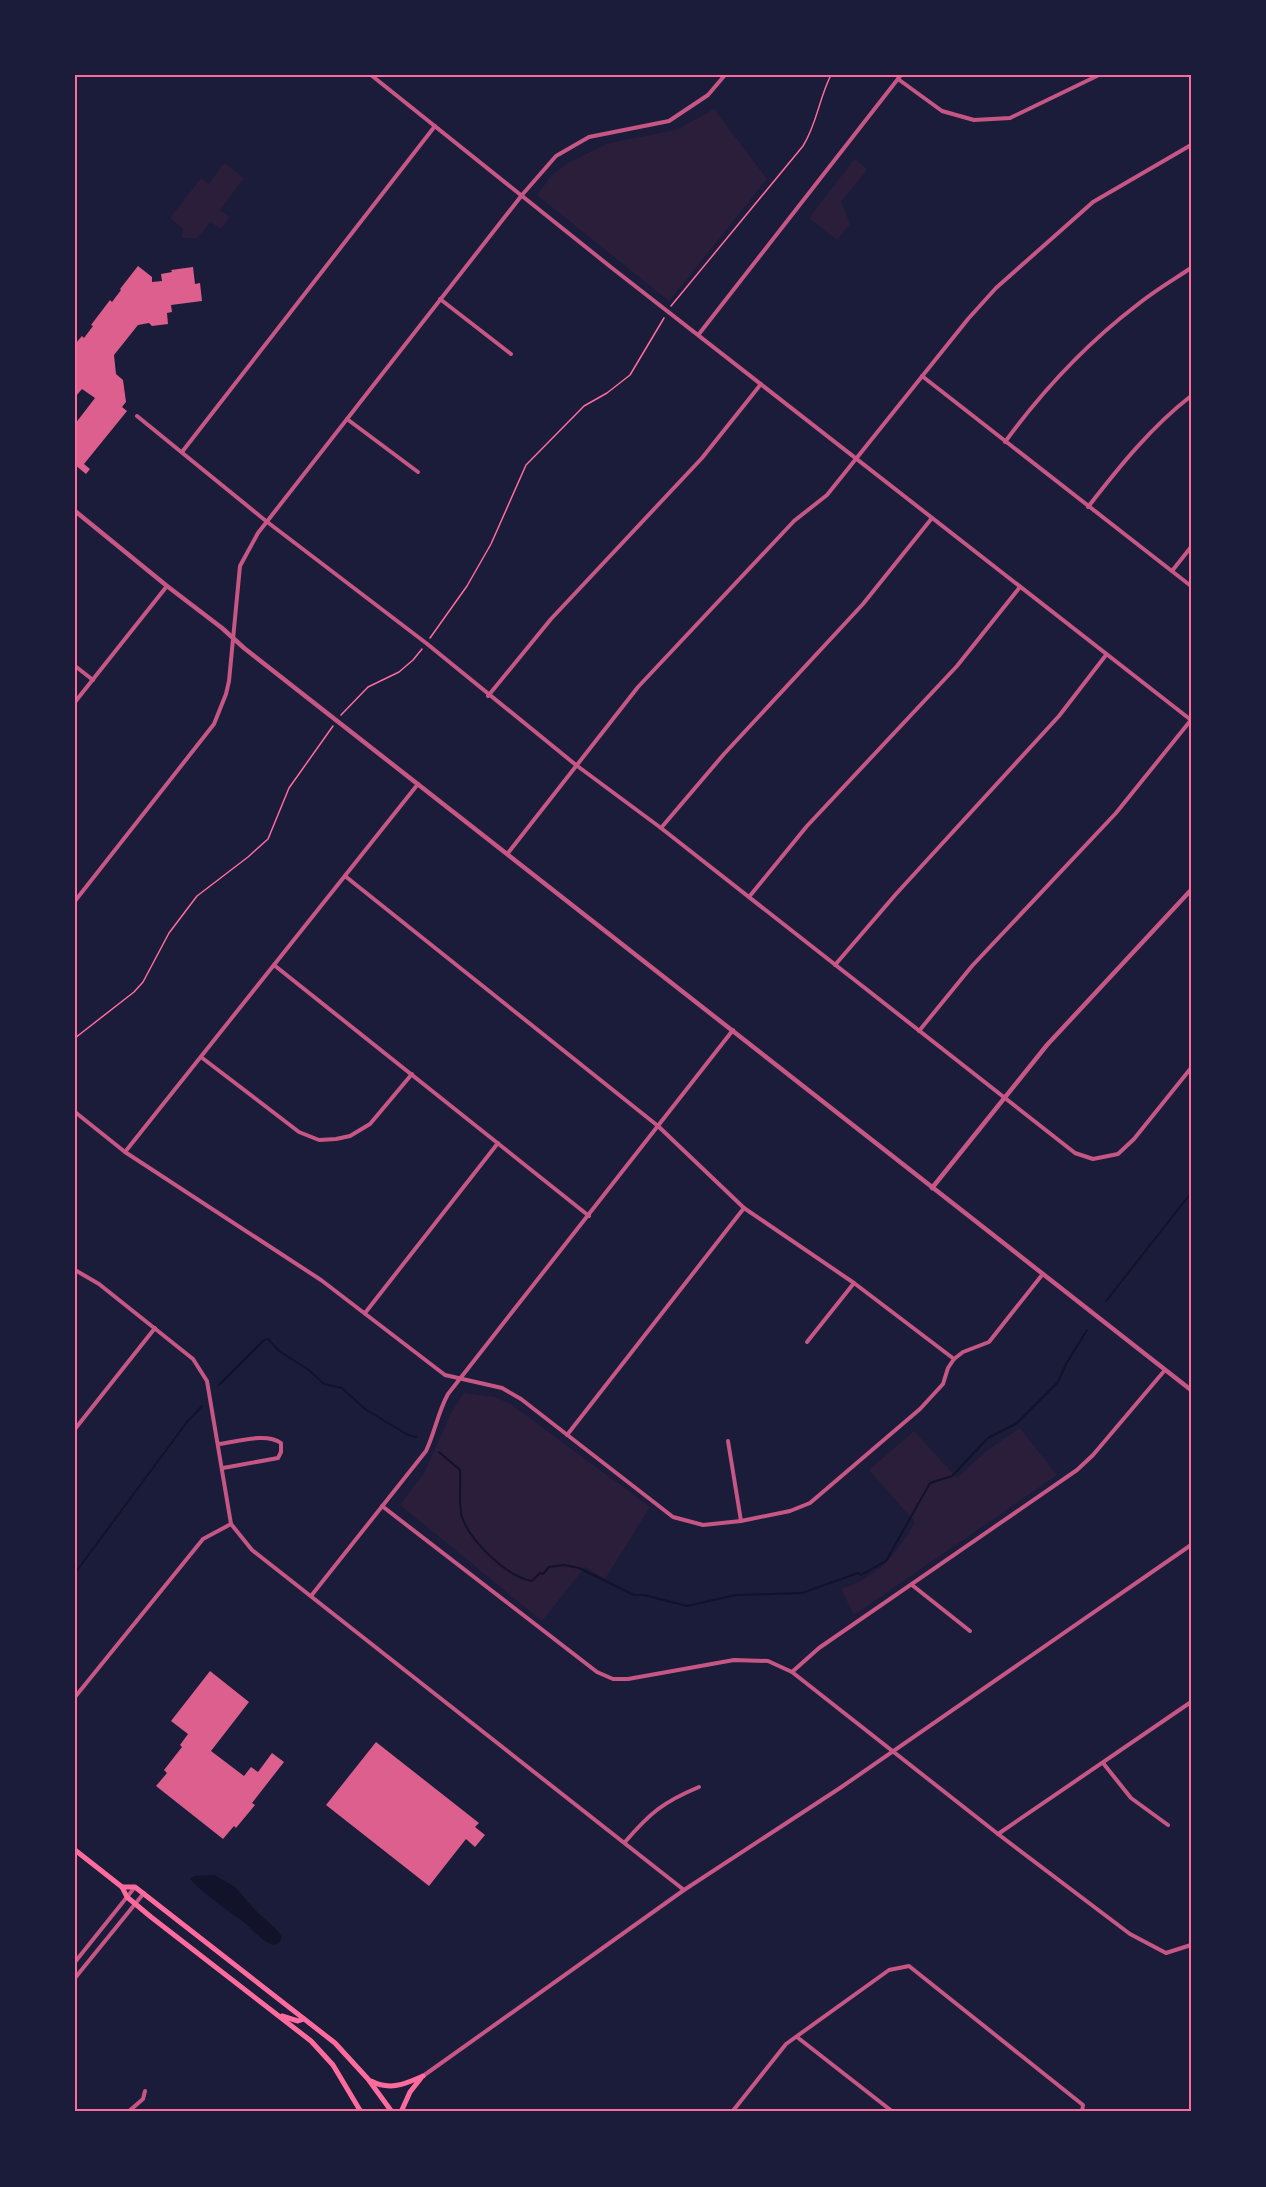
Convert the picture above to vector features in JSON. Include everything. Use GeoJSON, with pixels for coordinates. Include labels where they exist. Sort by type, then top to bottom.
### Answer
{"type":"FeatureCollection","features":[{"type":"Feature","properties":{"kind":"main road"},"geometry":{"type":"LineString","coordinates":[[75,1850],[122,1887],[127,1897],[135,1904],[311,2042],[333,2065],[361,2112]]}},
{"type":"Feature","properties":{"kind":"main road"},"geometry":{"type":"LineString","coordinates":[[122,1887],[135,1887],[144,1893],[335,2043],[368,2079],[392,2112]]}},
{"type":"Feature","properties":{"kind":"main road"},"geometry":{"type":"LineString","coordinates":[[272,2012],[298,2021],[304,2019]]}},
{"type":"Feature","properties":{"kind":"main road"},"geometry":{"type":"LineString","coordinates":[[368,2079],[380,2086],[393,2087],[423,2076]]}},
{"type":"Feature","properties":{"kind":"main road"},"geometry":{"type":"LineString","coordinates":[[401,2112],[410,2092],[423,2076]]}},
{"type":"Feature","properties":{"kind":"street"},"geometry":{"type":"LineString","coordinates":[[371,75],[856,459],[1191,720],[1116,813],[972,966],[919,1031]]}},
{"type":"Feature","properties":{"kind":"street"},"geometry":{"type":"LineString","coordinates":[[75,901],[214,724],[229,681],[240,566],[266,521],[440,299],[555,156],[589,137],[669,121],[708,95],[724,75]]}},
{"type":"Feature","properties":{"kind":"street"},"geometry":{"type":"LineString","coordinates":[[699,334],[901,75]]}},
{"type":"Feature","properties":{"kind":"street"},"geometry":{"type":"LineString","coordinates":[[898,80],[942,111],[974,120],[1010,117],[1099,75]]}},
{"type":"Feature","properties":{"kind":"street"},"geometry":{"type":"LineString","coordinates":[[182,452],[435,126]]}},
{"type":"Feature","properties":{"kind":"street"},"geometry":{"type":"LineString","coordinates":[[508,853],[638,687],[794,521],[827,495],[989,295],[1093,202],[1191,145]]}},
{"type":"Feature","properties":{"kind":"street"},"geometry":{"type":"LineString","coordinates":[[1005,442],[1035,403],[1092,343],[1139,303],[1191,268]]}},
{"type":"Feature","properties":{"kind":"street"},"geometry":{"type":"LineString","coordinates":[[440,299],[511,354]]}},
{"type":"Feature","properties":{"kind":"street"},"geometry":{"type":"LineString","coordinates":[[922,376],[1191,586]]}},
{"type":"Feature","properties":{"kind":"street"},"geometry":{"type":"LineString","coordinates":[[489,696],[551,619],[702,458],[761,384]]}},
{"type":"Feature","properties":{"kind":"street"},"geometry":{"type":"LineString","coordinates":[[1088,507],[1138,445],[1191,396]]}},
{"type":"Feature","properties":{"kind":"street"},"geometry":{"type":"LineString","coordinates":[[137,416],[266,521],[426,643],[576,765],[661,828],[1075,1153],[1093,1159],[1118,1154],[1134,1139],[1191,1068]]}},
{"type":"Feature","properties":{"kind":"street"},"geometry":{"type":"LineString","coordinates":[[347,419],[418,472]]}},
{"type":"Feature","properties":{"kind":"street"},"geometry":{"type":"LineString","coordinates":[[75,511],[244,648],[1191,1390]]}},
{"type":"Feature","properties":{"kind":"street"},"geometry":{"type":"LineString","coordinates":[[661,828],[724,754],[863,603],[932,518]]}},
{"type":"Feature","properties":{"kind":"street"},"geometry":{"type":"LineString","coordinates":[[1172,571],[1191,547]]}},
{"type":"Feature","properties":{"kind":"street"},"geometry":{"type":"LineString","coordinates":[[75,702],[167,586]]}},
{"type":"Feature","properties":{"kind":"street"},"geometry":{"type":"LineString","coordinates":[[749,897],[807,826],[957,666],[1020,587]]}},
{"type":"Feature","properties":{"kind":"street"},"geometry":{"type":"LineString","coordinates":[[835,965],[896,894],[1059,716],[1106,655]]}},
{"type":"Feature","properties":{"kind":"street"},"geometry":{"type":"LineString","coordinates":[[75,666],[93,680]]}},
{"type":"Feature","properties":{"kind":"street"},"geometry":{"type":"LineString","coordinates":[[125,1152],[418,784]]}},
{"type":"Feature","properties":{"kind":"street"},"geometry":{"type":"LineString","coordinates":[[345,876],[658,1126],[744,1208],[854,1283],[954,1359]]}},
{"type":"Feature","properties":{"kind":"street"},"geometry":{"type":"LineString","coordinates":[[932,1188],[1047,1045],[1191,890]]}},
{"type":"Feature","properties":{"kind":"street"},"geometry":{"type":"LineString","coordinates":[[274,965],[589,1216]]}},
{"type":"Feature","properties":{"kind":"street"},"geometry":{"type":"LineString","coordinates":[[311,1596],[426,1451],[442,1404],[460,1379],[733,1030]]}},
{"type":"Feature","properties":{"kind":"street"},"geometry":{"type":"LineString","coordinates":[[201,1057],[299,1132],[319,1140],[350,1136],[370,1124],[412,1074]]}},
{"type":"Feature","properties":{"kind":"street"},"geometry":{"type":"LineString","coordinates":[[75,1112],[125,1152],[321,1280],[445,1375],[502,1388],[521,1399],[674,1517],[703,1525],[741,1521],[790,1511],[810,1503],[920,1409],[943,1384],[948,1368],[954,1359],[963,1352],[989,1342],[1042,1275]]}},
{"type":"Feature","properties":{"kind":"street"},"geometry":{"type":"LineString","coordinates":[[365,1313],[498,1143]]}},
{"type":"Feature","properties":{"kind":"street"},"geometry":{"type":"LineString","coordinates":[[567,1435],[744,1208]]}},
{"type":"Feature","properties":{"kind":"street"},"geometry":{"type":"LineString","coordinates":[[75,1270],[99,1284],[193,1359],[207,1381],[231,1524],[252,1550],[684,1890]]}},
{"type":"Feature","properties":{"kind":"street"},"geometry":{"type":"LineString","coordinates":[[807,1342],[854,1283]]}},
{"type":"Feature","properties":{"kind":"street"},"geometry":{"type":"LineString","coordinates":[[75,1429],[155,1328]]}},
{"type":"Feature","properties":{"kind":"street"},"geometry":{"type":"LineString","coordinates":[[792,1672],[819,1647],[1077,1470],[1093,1455],[1164,1370]]}},
{"type":"Feature","properties":{"kind":"street"},"geometry":{"type":"LineString","coordinates":[[219,1444],[264,1438],[275,1438],[281,1443],[278,1458],[223,1467]]}},
{"type":"Feature","properties":{"kind":"street"},"geometry":{"type":"LineString","coordinates":[[728,1441],[741,1521]]}},
{"type":"Feature","properties":{"kind":"street"},"geometry":{"type":"LineString","coordinates":[[382,1506],[597,1672],[613,1679],[628,1679],[734,1660],[768,1661],[792,1672],[998,1834],[1130,1934],[1166,1953],[1191,1945]]}},
{"type":"Feature","properties":{"kind":"street"},"geometry":{"type":"LineString","coordinates":[[75,1697],[203,1539],[231,1524]]}},
{"type":"Feature","properties":{"kind":"street"},"geometry":{"type":"LineString","coordinates":[[423,2076],[684,1890],[893,1751],[1191,1546]]}},
{"type":"Feature","properties":{"kind":"street"},"geometry":{"type":"LineString","coordinates":[[912,1585],[970,1631]]}},
{"type":"Feature","properties":{"kind":"street"},"geometry":{"type":"LineString","coordinates":[[998,1834],[1191,1702]]}},
{"type":"Feature","properties":{"kind":"street"},"geometry":{"type":"LineString","coordinates":[[1103,1763],[1131,1798],[1168,1825]]}},
{"type":"Feature","properties":{"kind":"street"},"geometry":{"type":"LineString","coordinates":[[625,1842],[648,1815],[675,1797],[699,1787]]}},
{"type":"Feature","properties":{"kind":"street"},"geometry":{"type":"LineString","coordinates":[[75,1962],[135,1887]]}},
{"type":"Feature","properties":{"kind":"street"},"geometry":{"type":"LineString","coordinates":[[75,1978],[144,1893]]}},
{"type":"Feature","properties":{"kind":"street"},"geometry":{"type":"LineString","coordinates":[[732,2112],[777,2053],[889,1970],[909,1966],[1083,2105],[1082,2112]]}},
{"type":"Feature","properties":{"kind":"street"},"geometry":{"type":"LineString","coordinates":[[797,2037],[893,2112]]}},
{"type":"Feature","properties":{"kind":"street"},"geometry":{"type":"LineString","coordinates":[[128,2112],[143,2099],[145,2091]]}},
{"type":"Feature","properties":{"kind":"path"},"geometry":{"type":"LineString","coordinates":[[75,1038],[134,992],[143,982],[169,933],[197,896],[268,839],[289,788],[337,719],[368,687],[399,672],[413,660],[467,586],[491,544],[526,465],[584,406],[607,393],[630,375],[669,310],[803,146],[812,130],[831,75]]}},
{"type":"Feature","properties":{"kind":"shaded area"},"geometry":{"type":"Polygon","coordinates":[[[714,109],[767,179],[669,301],[537,195],[552,175],[568,163],[609,143],[676,130],[714,109]]]}},
{"type":"Feature","properties":{"kind":"shaded area"},"geometry":{"type":"Polygon","coordinates":[[[856,160],[866,168],[866,171],[841,202],[850,224],[837,240],[809,218],[856,160]]]}},
{"type":"Feature","properties":{"kind":"shaded area"},"geometry":{"type":"Polygon","coordinates":[[[224,163],[244,178],[220,210],[230,217],[221,229],[210,222],[198,238],[182,238],[183,229],[170,218],[201,178],[209,184],[224,163]]]}},
{"type":"Feature","properties":{"kind":"shaded area"},"geometry":{"type":"Polygon","coordinates":[[[464,1393],[495,1397],[512,1405],[650,1507],[605,1579],[585,1567],[542,1621],[400,1505],[424,1473],[452,1411],[464,1393]]]}},
{"type":"Feature","properties":{"kind":"shaded area"},"geometry":{"type":"Polygon","coordinates":[[[1020,1428],[1057,1475],[854,1615],[841,1589],[866,1578],[885,1563],[915,1522],[869,1470],[914,1431],[957,1478],[986,1451],[1020,1428]]]}},
{"type":"Feature","properties":{"kind":"shaded area"},"geometry":{"type":"Polygon","coordinates":[[[214,1875],[235,1887],[277,1930],[282,1937],[280,1942],[275,1945],[265,1941],[190,1879],[195,1876],[214,1875]]]}},
{"type":"Feature","properties":{"kind":"building"},"geometry":{"type":"Polygon","coordinates":[[[138,266],[152,277],[152,282],[162,281],[161,274],[172,272],[171,270],[193,267],[195,284],[200,283],[202,301],[171,305],[172,312],[167,313],[168,324],[138,325],[114,355],[116,374],[123,380],[126,402],[122,407],[127,411],[84,464],[90,469],[86,474],[75,465],[75,424],[95,398],[82,389],[75,397],[75,344],[82,336],[84,338],[93,326],[91,325],[110,300],[112,302],[138,266]]]}},
{"type":"Feature","properties":{"kind":"building"},"geometry":{"type":"Polygon","coordinates":[[[210,1671],[249,1702],[211,1751],[244,1776],[251,1767],[258,1772],[272,1753],[284,1762],[252,1803],[255,1805],[236,1828],[234,1826],[223,1839],[156,1786],[167,1773],[164,1770],[182,1747],[180,1745],[188,1734],[171,1721],[210,1671]]]}},
{"type":"Feature","properties":{"kind":"building"},"geometry":{"type":"Polygon","coordinates":[[[376,1742],[479,1823],[475,1827],[485,1835],[475,1847],[466,1839],[429,1886],[326,1805],[376,1742]]]}},
{"type":"Feature","properties":{"kind":"waterway"},"geometry":{"type":"LineString","coordinates":[[1106,1301],[1191,1193]]}},
{"type":"Feature","properties":{"kind":"waterway"},"geometry":{"type":"LineString","coordinates":[[439,1452],[460,1470],[461,1512],[473,1537],[501,1565],[522,1578],[532,1581],[549,1567],[564,1565],[579,1568],[634,1595],[644,1595],[687,1606],[736,1595],[802,1593],[858,1573],[861,1575],[886,1561],[930,1483],[952,1476],[988,1438],[1017,1423],[1058,1382],[1087,1330]]}},
{"type":"Feature","properties":{"kind":"waterway"},"geometry":{"type":"LineString","coordinates":[[219,1385],[264,1340],[268,1339],[279,1351],[309,1370],[324,1384],[342,1388],[365,1409],[408,1435],[416,1437]]}},
{"type":"Feature","properties":{"kind":"waterway"},"geometry":{"type":"LineString","coordinates":[[75,1573],[187,1422],[202,1406]]}}]}
